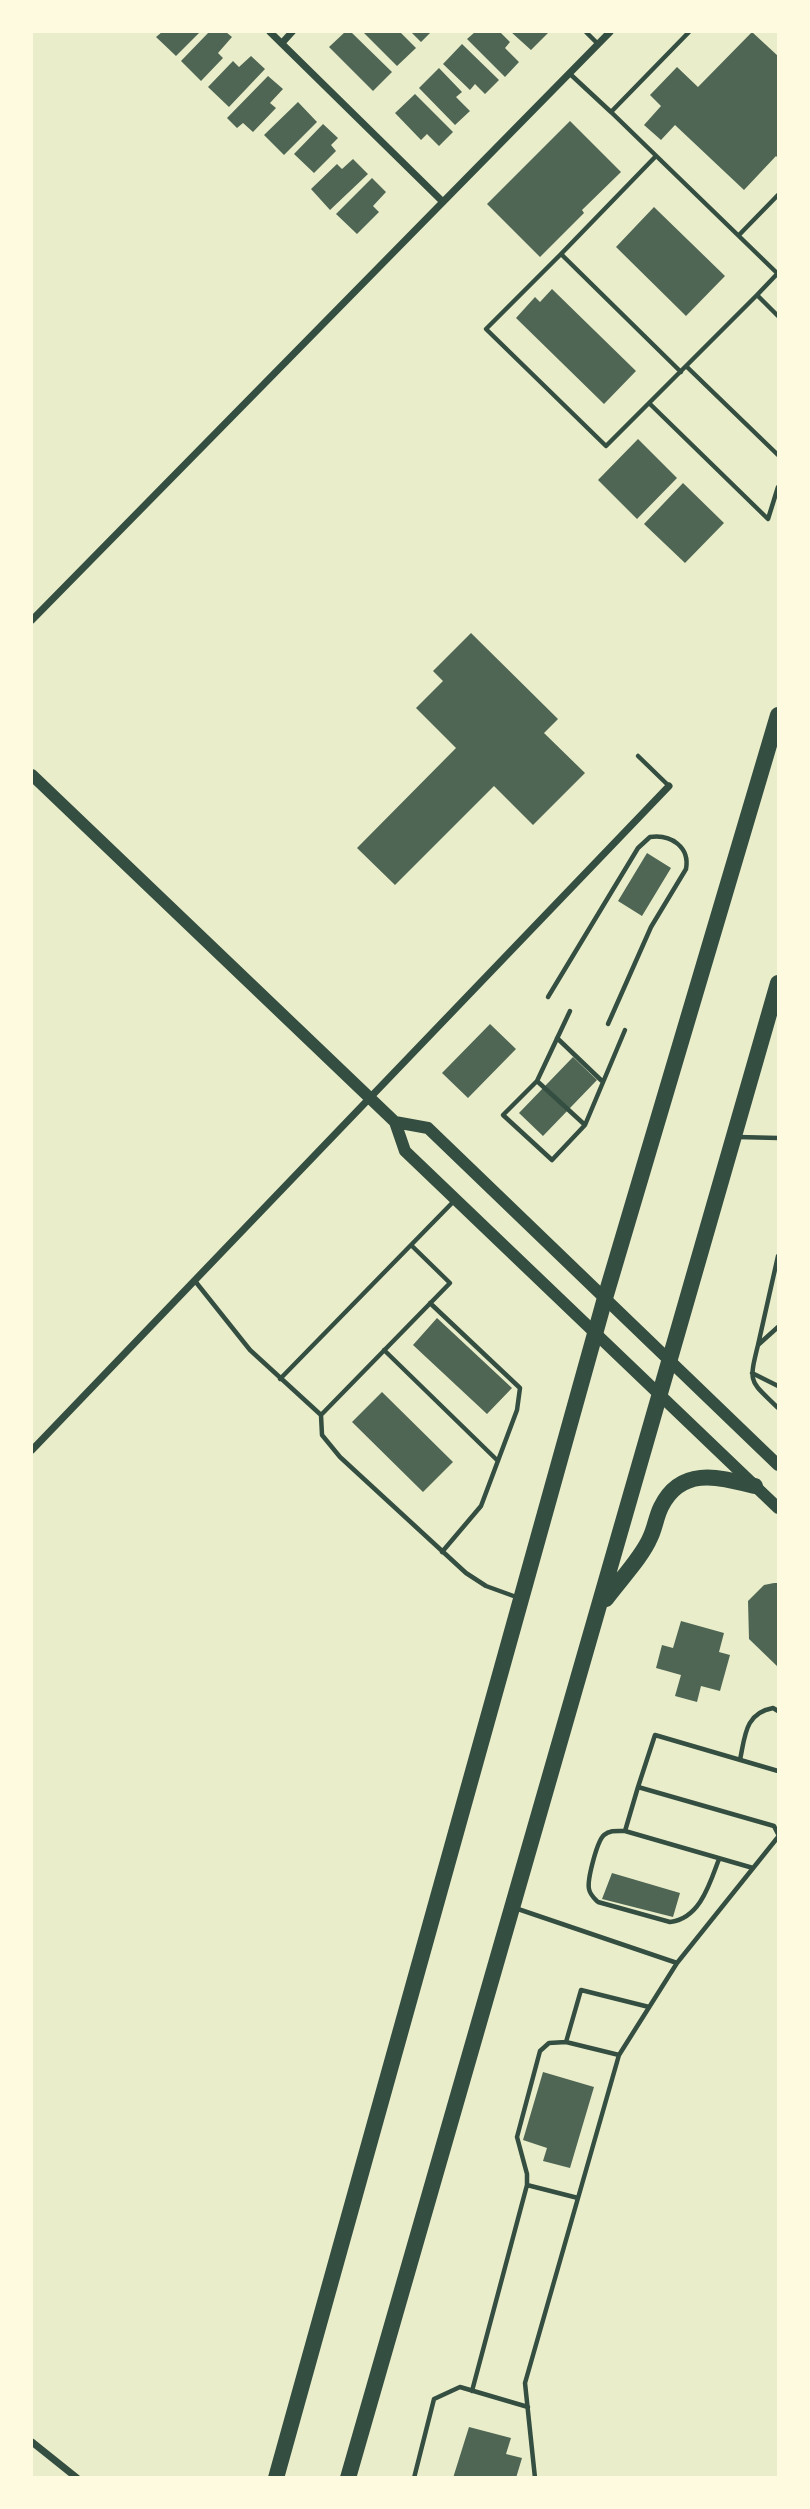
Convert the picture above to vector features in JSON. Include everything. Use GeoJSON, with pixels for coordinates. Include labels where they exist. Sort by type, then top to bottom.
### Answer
{"type":"FeatureCollection","features":[{"type":"Feature","properties":{"kind":"highway"},"geometry":{"type":"LineString","coordinates":[[276,2477],[595,1333],[779,715]]}},
{"type":"Feature","properties":{"kind":"highway"},"geometry":{"type":"LineString","coordinates":[[348,2477],[779,983]]}},
{"type":"Feature","properties":{"kind":"highway"},"geometry":{"type":"LineString","coordinates":[[599,1609],[650,1540],[660,1508],[671,1491],[688,1480],[709,1476],[755,1486]]}},
{"type":"Feature","properties":{"kind":"street"},"geometry":{"type":"LineString","coordinates":[[270,32],[443,201]]}},
{"type":"Feature","properties":{"kind":"street"},"geometry":{"type":"LineString","coordinates":[[282,43],[292,32]]}},
{"type":"Feature","properties":{"kind":"street"},"geometry":{"type":"LineString","coordinates":[[32,620],[610,32]]}},
{"type":"Feature","properties":{"kind":"street"},"geometry":{"type":"LineString","coordinates":[[32,775],[395,1122],[405,1151],[779,1508]]}},
{"type":"Feature","properties":{"kind":"street"},"geometry":{"type":"LineString","coordinates":[[32,1450],[669,786]]}},
{"type":"Feature","properties":{"kind":"street"},"geometry":{"type":"LineString","coordinates":[[395,1122],[428,1128],[779,1465]]}},
{"type":"Feature","properties":{"kind":"street"},"geometry":{"type":"LineString","coordinates":[[32,2442],[77,2477]]}},
{"type":"Feature","properties":{"kind":"lane"},"geometry":{"type":"LineString","coordinates":[[586,32],[598,44]]}},
{"type":"Feature","properties":{"kind":"lane"},"geometry":{"type":"LineString","coordinates":[[611,112],[689,32]]}},
{"type":"Feature","properties":{"kind":"lane"},"geometry":{"type":"LineString","coordinates":[[569,73],[611,112],[778,273],[606,446],[486,329],[656,156]]}},
{"type":"Feature","properties":{"kind":"lane"},"geometry":{"type":"LineString","coordinates":[[739,235],[779,195]]}},
{"type":"Feature","properties":{"kind":"lane"},"geometry":{"type":"LineString","coordinates":[[561,254],[681,372]]}},
{"type":"Feature","properties":{"kind":"lane"},"geometry":{"type":"LineString","coordinates":[[757,295],[779,316]]}},
{"type":"Feature","properties":{"kind":"lane"},"geometry":{"type":"LineString","coordinates":[[772,309],[779,303]]}},
{"type":"Feature","properties":{"kind":"lane"},"geometry":{"type":"LineString","coordinates":[[686,366],[779,455]]}},
{"type":"Feature","properties":{"kind":"lane"},"geometry":{"type":"LineString","coordinates":[[649,404],[768,519],[779,487]]}},
{"type":"Feature","properties":{"kind":"lane"},"geometry":{"type":"LineString","coordinates":[[638,756],[669,786]]}},
{"type":"Feature","properties":{"kind":"lane"},"geometry":{"type":"LineString","coordinates":[[548,997],[638,848],[650,837],[668,838],[685,850],[688,860],[686,869],[651,927],[608,1024]]}},
{"type":"Feature","properties":{"kind":"lane"},"geometry":{"type":"LineString","coordinates":[[570,1011],[537,1081],[503,1115],[552,1160],[585,1125],[625,1030]]}},
{"type":"Feature","properties":{"kind":"lane"},"geometry":{"type":"LineString","coordinates":[[556,1038],[603,1082]]}},
{"type":"Feature","properties":{"kind":"lane"},"geometry":{"type":"LineString","coordinates":[[537,1081],[585,1125]]}},
{"type":"Feature","properties":{"kind":"lane"},"geometry":{"type":"LineString","coordinates":[[734,1137],[779,1138]]}},
{"type":"Feature","properties":{"kind":"lane"},"geometry":{"type":"LineString","coordinates":[[281,1378],[455,1200]]}},
{"type":"Feature","properties":{"kind":"lane"},"geometry":{"type":"LineString","coordinates":[[321,1415],[450,1283],[411,1245]]}},
{"type":"Feature","properties":{"kind":"lane"},"geometry":{"type":"LineString","coordinates":[[779,1256],[751,1373],[754,1384],[779,1408]]}},
{"type":"Feature","properties":{"kind":"lane"},"geometry":{"type":"LineString","coordinates":[[195,1280],[250,1350],[321,1415],[322,1435],[340,1458],[466,1573],[485,1586],[520,1599]]}},
{"type":"Feature","properties":{"kind":"lane"},"geometry":{"type":"LineString","coordinates":[[430,1303],[520,1388],[517,1410],[481,1506],[442,1552]]}},
{"type":"Feature","properties":{"kind":"lane"},"geometry":{"type":"LineString","coordinates":[[758,1345],[779,1327]]}},
{"type":"Feature","properties":{"kind":"lane"},"geometry":{"type":"LineString","coordinates":[[384,1350],[498,1461]]}},
{"type":"Feature","properties":{"kind":"lane"},"geometry":{"type":"LineString","coordinates":[[751,1373],[779,1386]]}},
{"type":"Feature","properties":{"kind":"lane"},"geometry":{"type":"LineString","coordinates":[[740,1760],[749,1723],[761,1710],[773,1708],[779,1711]]}},
{"type":"Feature","properties":{"kind":"lane"},"geometry":{"type":"LineString","coordinates":[[625,1831],[655,1735],[779,1771]]}},
{"type":"Feature","properties":{"kind":"lane"},"geometry":{"type":"LineString","coordinates":[[535,2477],[525,2383],[620,2055],[677,1963],[779,1836],[774,1826],[638,1787]]}},
{"type":"Feature","properties":{"kind":"lane"},"geometry":{"type":"LineString","coordinates":[[719,1858],[709,1886],[698,1905],[680,1921],[670,1922],[598,1902],[589,1891],[588,1885],[599,1840],[605,1833],[612,1831],[625,1831],[719,1858],[753,1868]]}},
{"type":"Feature","properties":{"kind":"lane"},"geometry":{"type":"LineString","coordinates":[[512,1907],[677,1963]]}},
{"type":"Feature","properties":{"kind":"lane"},"geometry":{"type":"LineString","coordinates":[[566,2042],[580,1990],[649,2007]]}},
{"type":"Feature","properties":{"kind":"lane"},"geometry":{"type":"LineString","coordinates":[[472,2390],[527,2185],[527,2174],[517,2137],[540,2051],[549,2043],[566,2042],[620,2055]]}},
{"type":"Feature","properties":{"kind":"lane"},"geometry":{"type":"LineString","coordinates":[[527,2185],[578,2199]]}},
{"type":"Feature","properties":{"kind":"lane"},"geometry":{"type":"LineString","coordinates":[[414,2477],[435,2399],[460,2387],[528,2407]]}},
{"type":"Feature","properties":{"kind":"building"},"geometry":{"type":"Polygon","coordinates":[[[162,32],[200,32],[176,56],[156,37],[162,32]]]}},
{"type":"Feature","properties":{"kind":"building"},"geometry":{"type":"Polygon","coordinates":[[[209,32],[226,32],[232,37],[218,53],[223,58],[201,81],[181,61],[209,32]]]}},
{"type":"Feature","properties":{"kind":"building"},"geometry":{"type":"Polygon","coordinates":[[[345,32],[351,32],[392,72],[373,91],[329,47],[345,32]]]}},
{"type":"Feature","properties":{"kind":"building"},"geometry":{"type":"Polygon","coordinates":[[[363,32],[400,32],[416,48],[397,66],[363,32]]]}},
{"type":"Feature","properties":{"kind":"building"},"geometry":{"type":"Polygon","coordinates":[[[411,32],[431,32],[421,42],[411,32]]]}},
{"type":"Feature","properties":{"kind":"building"},"geometry":{"type":"Polygon","coordinates":[[[475,32],[500,32],[510,42],[505,48],[519,62],[505,77],[467,39],[475,32]]]}},
{"type":"Feature","properties":{"kind":"building"},"geometry":{"type":"Polygon","coordinates":[[[511,32],[549,32],[531,50],[511,32]]]}},
{"type":"Feature","properties":{"kind":"building"},"geometry":{"type":"Polygon","coordinates":[[[752,32],[778,56],[778,158],[776,156],[744,190],[675,125],[661,140],[644,125],[661,106],[650,95],[677,67],[698,87],[752,32]]]}},
{"type":"Feature","properties":{"kind":"building"},"geometry":{"type":"Polygon","coordinates":[[[462,44],[499,80],[485,94],[475,84],[470,90],[443,64],[462,44]]]}},
{"type":"Feature","properties":{"kind":"building"},"geometry":{"type":"Polygon","coordinates":[[[251,56],[265,69],[229,107],[208,87],[233,61],[239,67],[251,56]]]}},
{"type":"Feature","properties":{"kind":"building"},"geometry":{"type":"Polygon","coordinates":[[[439,68],[462,92],[456,97],[470,111],[455,125],[419,88],[439,68]]]}},
{"type":"Feature","properties":{"kind":"building"},"geometry":{"type":"Polygon","coordinates":[[[268,76],[283,89],[270,103],[276,108],[253,132],[243,123],[237,128],[227,118],[268,76]]]}},
{"type":"Feature","properties":{"kind":"building"},"geometry":{"type":"Polygon","coordinates":[[[415,94],[453,132],[439,146],[427,134],[421,140],[395,113],[415,94]]]}},
{"type":"Feature","properties":{"kind":"building"},"geometry":{"type":"Polygon","coordinates":[[[298,102],[317,122],[284,155],[264,135],[298,102]]]}},
{"type":"Feature","properties":{"kind":"building"},"geometry":{"type":"Polygon","coordinates":[[[570,121],[621,172],[540,257],[487,204],[570,121]]]}},
{"type":"Feature","properties":{"kind":"building"},"geometry":{"type":"Polygon","coordinates":[[[323,124],[338,138],[331,145],[336,151],[314,173],[294,154],[323,124]]]}},
{"type":"Feature","properties":{"kind":"building"},"geometry":{"type":"Polygon","coordinates":[[[353,159],[368,174],[330,210],[311,189],[337,164],[342,169],[353,159]]]}},
{"type":"Feature","properties":{"kind":"building"},"geometry":{"type":"Polygon","coordinates":[[[372,178],[386,192],[373,206],[379,212],[357,234],[336,214],[372,178]]]}},
{"type":"Feature","properties":{"kind":"building"},"geometry":{"type":"Polygon","coordinates":[[[654,207],[725,276],[686,316],[616,247],[654,207]]]}},
{"type":"Feature","properties":{"kind":"building"},"geometry":{"type":"Polygon","coordinates":[[[552,289],[636,371],[604,404],[516,318],[535,297],[540,302],[552,289]]]}},
{"type":"Feature","properties":{"kind":"building"},"geometry":{"type":"Polygon","coordinates":[[[638,439],[677,478],[637,519],[598,480],[638,439]]]}},
{"type":"Feature","properties":{"kind":"building"},"geometry":{"type":"Polygon","coordinates":[[[683,483],[724,523],[685,563],[644,524],[683,483]]]}},
{"type":"Feature","properties":{"kind":"building"},"geometry":{"type":"Polygon","coordinates":[[[471,633],[558,719],[544,733],[585,773],[533,825],[494,786],[395,885],[357,848],[456,748],[416,708],[443,681],[433,671],[471,633]]]}},
{"type":"Feature","properties":{"kind":"building"},"geometry":{"type":"Polygon","coordinates":[[[647,853],[671,868],[642,916],[618,901],[647,853]]]}},
{"type":"Feature","properties":{"kind":"building"},"geometry":{"type":"Polygon","coordinates":[[[490,1024],[516,1049],[468,1098],[442,1073],[490,1024]]]}},
{"type":"Feature","properties":{"kind":"building"},"geometry":{"type":"Polygon","coordinates":[[[573,1057],[597,1080],[543,1136],[519,1113],[573,1057]]]}},
{"type":"Feature","properties":{"kind":"building"},"geometry":{"type":"Polygon","coordinates":[[[437,1318],[512,1388],[487,1414],[413,1345],[437,1318]]]}},
{"type":"Feature","properties":{"kind":"building"},"geometry":{"type":"Polygon","coordinates":[[[382,1392],[453,1462],[423,1492],[352,1422],[382,1392]]]}},
{"type":"Feature","properties":{"kind":"building"},"geometry":{"type":"Polygon","coordinates":[[[778,1583],[778,1667],[749,1639],[748,1601],[764,1585],[778,1583]]]}},
{"type":"Feature","properties":{"kind":"building"},"geometry":{"type":"Polygon","coordinates":[[[681,1621],[724,1633],[719,1652],[730,1655],[720,1691],[701,1686],[697,1702],[675,1696],[681,1675],[656,1668],[662,1645],[673,1648],[681,1621]]]}},
{"type":"Feature","properties":{"kind":"building"},"geometry":{"type":"Polygon","coordinates":[[[612,1873],[680,1893],[673,1917],[602,1899],[612,1873]]]}},
{"type":"Feature","properties":{"kind":"building"},"geometry":{"type":"Polygon","coordinates":[[[543,2072],[594,2087],[570,2168],[543,2161],[547,2148],[523,2140],[543,2072]]]}},
{"type":"Feature","properties":{"kind":"building"},"geometry":{"type":"Polygon","coordinates":[[[469,2427],[511,2438],[506,2454],[522,2458],[516,2478],[453,2478],[469,2427]]]}}]}
